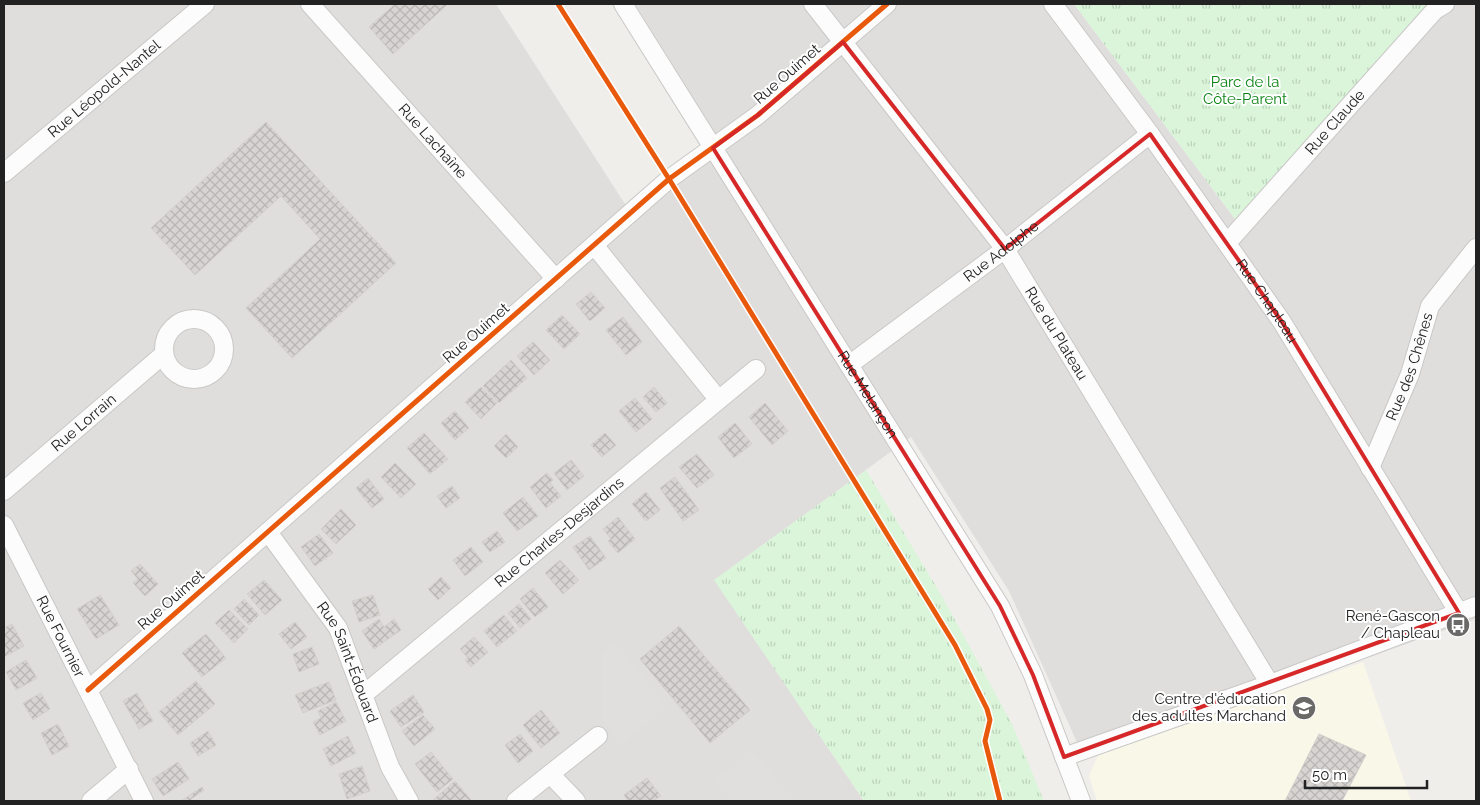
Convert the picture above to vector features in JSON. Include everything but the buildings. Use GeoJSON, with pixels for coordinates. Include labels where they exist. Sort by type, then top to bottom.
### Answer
{"type":"FeatureCollection","features":[{"type":"Feature","properties":{"kind":"street","name":"Rue Léopold-Nantel"},"geometry":{"type":"LineString","coordinates":[[4,173],[205,4]]}},
{"type":"Feature","properties":{"kind":"street","name":"Rue Lachaîne"},"geometry":{"type":"LineString","coordinates":[[310,4],[556,279]]}},
{"type":"Feature","properties":{"kind":"street","name":"Rue Melançon"},"geometry":{"type":"LineString","coordinates":[[623,4],[1000,606],[1033,675],[1081,801]]}},
{"type":"Feature","properties":{"kind":"street","name":"Rue du Plateau"},"geometry":{"type":"LineString","coordinates":[[812,4],[1005,249],[1270,684]]}},
{"type":"Feature","properties":{"kind":"street","name":"Rue Ouimet"},"geometry":{"type":"LineString","coordinates":[[88,690],[669,179],[758,116],[887,4]]}},
{"type":"Feature","properties":{"kind":"street","name":"Rue Chapleau"},"geometry":{"type":"LineString","coordinates":[[1054,4],[1150,134],[1282,322],[1459,613]]}},
{"type":"Feature","properties":{"kind":"street","name":"Rue Claude"},"geometry":{"type":"LineString","coordinates":[[1227,242],[1435,10],[1445,4]]}},
{"type":"Feature","properties":{"kind":"street","name":"Rue Adolphe"},"geometry":{"type":"LineString","coordinates":[[850,365],[1005,249],[1150,134]]}},
{"type":"Feature","properties":{"kind":"street"},"geometry":{"type":"LineString","coordinates":[[594,245],[718,399]]}},
{"type":"Feature","properties":{"kind":"street","name":"Rue des Chênes"},"geometry":{"type":"LineString","coordinates":[[1370,468],[1410,374],[1430,306],[1476,248]]}},
{"type":"Feature","properties":{"kind":"street","name":"Rue Lorrain"},"geometry":{"type":"LineString","coordinates":[[4,491],[164,354]]}},
{"type":"Feature","properties":{"kind":"street","name":"Rue Charles-Desjardins"},"geometry":{"type":"LineString","coordinates":[[363,695],[756,369]]}},
{"type":"Feature","properties":{"kind":"street","name":"Rue Fournier"},"geometry":{"type":"LineString","coordinates":[[4,525],[144,801]]}},
{"type":"Feature","properties":{"kind":"street","name":"Rue Saint-Édouard"},"geometry":{"type":"LineString","coordinates":[[268,532],[338,628],[390,767],[409,801]]}},
{"type":"Feature","properties":{"kind":"street"},"geometry":{"type":"LineString","coordinates":[[1064,757],[1270,684],[1476,606]]}},
{"type":"Feature","properties":{"kind":"street"},"geometry":{"type":"LineString","coordinates":[[516,801],[598,736]]}},
{"type":"Feature","properties":{"kind":"street"},"geometry":{"type":"LineString","coordinates":[[91,801],[129,769]]}},
{"type":"Feature","properties":{"kind":"street"},"geometry":{"type":"LineString","coordinates":[[550,774],[576,801]]}},
{"type":"Feature","properties":{"kind":"highlighted area"},"geometry":{"type":"Polygon","coordinates":[[[843,42],[1005,249],[1150,134],[1282,322],[1459,613],[1064,757],[1033,675],[1000,606],[713,148],[758,115],[843,42]]]}},
{"type":"Feature","properties":{"kind":"shaded area"},"geometry":{"type":"Polygon","coordinates":[[[4,4],[496,4],[625,204],[718,137],[635,4],[1074,4],[1241,227],[1420,25],[1454,4],[1476,4],[1476,619],[1098,755],[1084,758],[1009,591],[911,437],[715,580],[864,801],[4,801],[4,4]]]}},
{"type":"Feature","properties":{"kind":"shaded area"},"geometry":{"type":"Polygon","coordinates":[[[615,642],[667,707],[621,746],[602,720],[602,656],[615,642]]]}},
{"type":"Feature","properties":{"kind":"shaded area","name":"Centre d'éducation des adultes Marchand"},"geometry":{"type":"Polygon","coordinates":[[[1363,662],[1411,801],[1097,801],[1089,776],[1098,755],[1363,662]]]}},
{"type":"Feature","properties":{"kind":"shaded area"},"geometry":{"type":"Polygon","coordinates":[[[752,750],[795,801],[731,801],[714,781],[752,750]]]}},
{"type":"Feature","properties":{"kind":"green space","name":"Parc de la Côte-Parent"},"geometry":{"type":"Polygon","coordinates":[[[1074,4],[1454,4],[1420,25],[1241,227],[1074,4]]]}},
{"type":"Feature","properties":{"kind":"green space"},"geometry":{"type":"Polygon","coordinates":[[[866,470],[943,598],[1012,724],[1044,801],[864,801],[714,580],[866,470]]]}},
{"type":"Feature","properties":{"kind":"cycle path"},"geometry":{"type":"LineString","coordinates":[[558,4],[669,179],[955,645],[987,709],[990,720],[985,741],[1000,801]]}},
{"type":"Feature","properties":{"kind":"cycle path"},"geometry":{"type":"LineString","coordinates":[[88,690],[669,179],[758,115],[887,4]]}},
{"type":"Feature","properties":{"kind":"place","name":"René-Gascon / Chapleau"},"geometry":{"type":"Point","coordinates":[1458,625]}},
{"type":"Feature","properties":{"kind":"place","name":"Centre d'éducation des adultes Marchand"},"geometry":{"type":"Point","coordinates":[1304,708]}}]}
